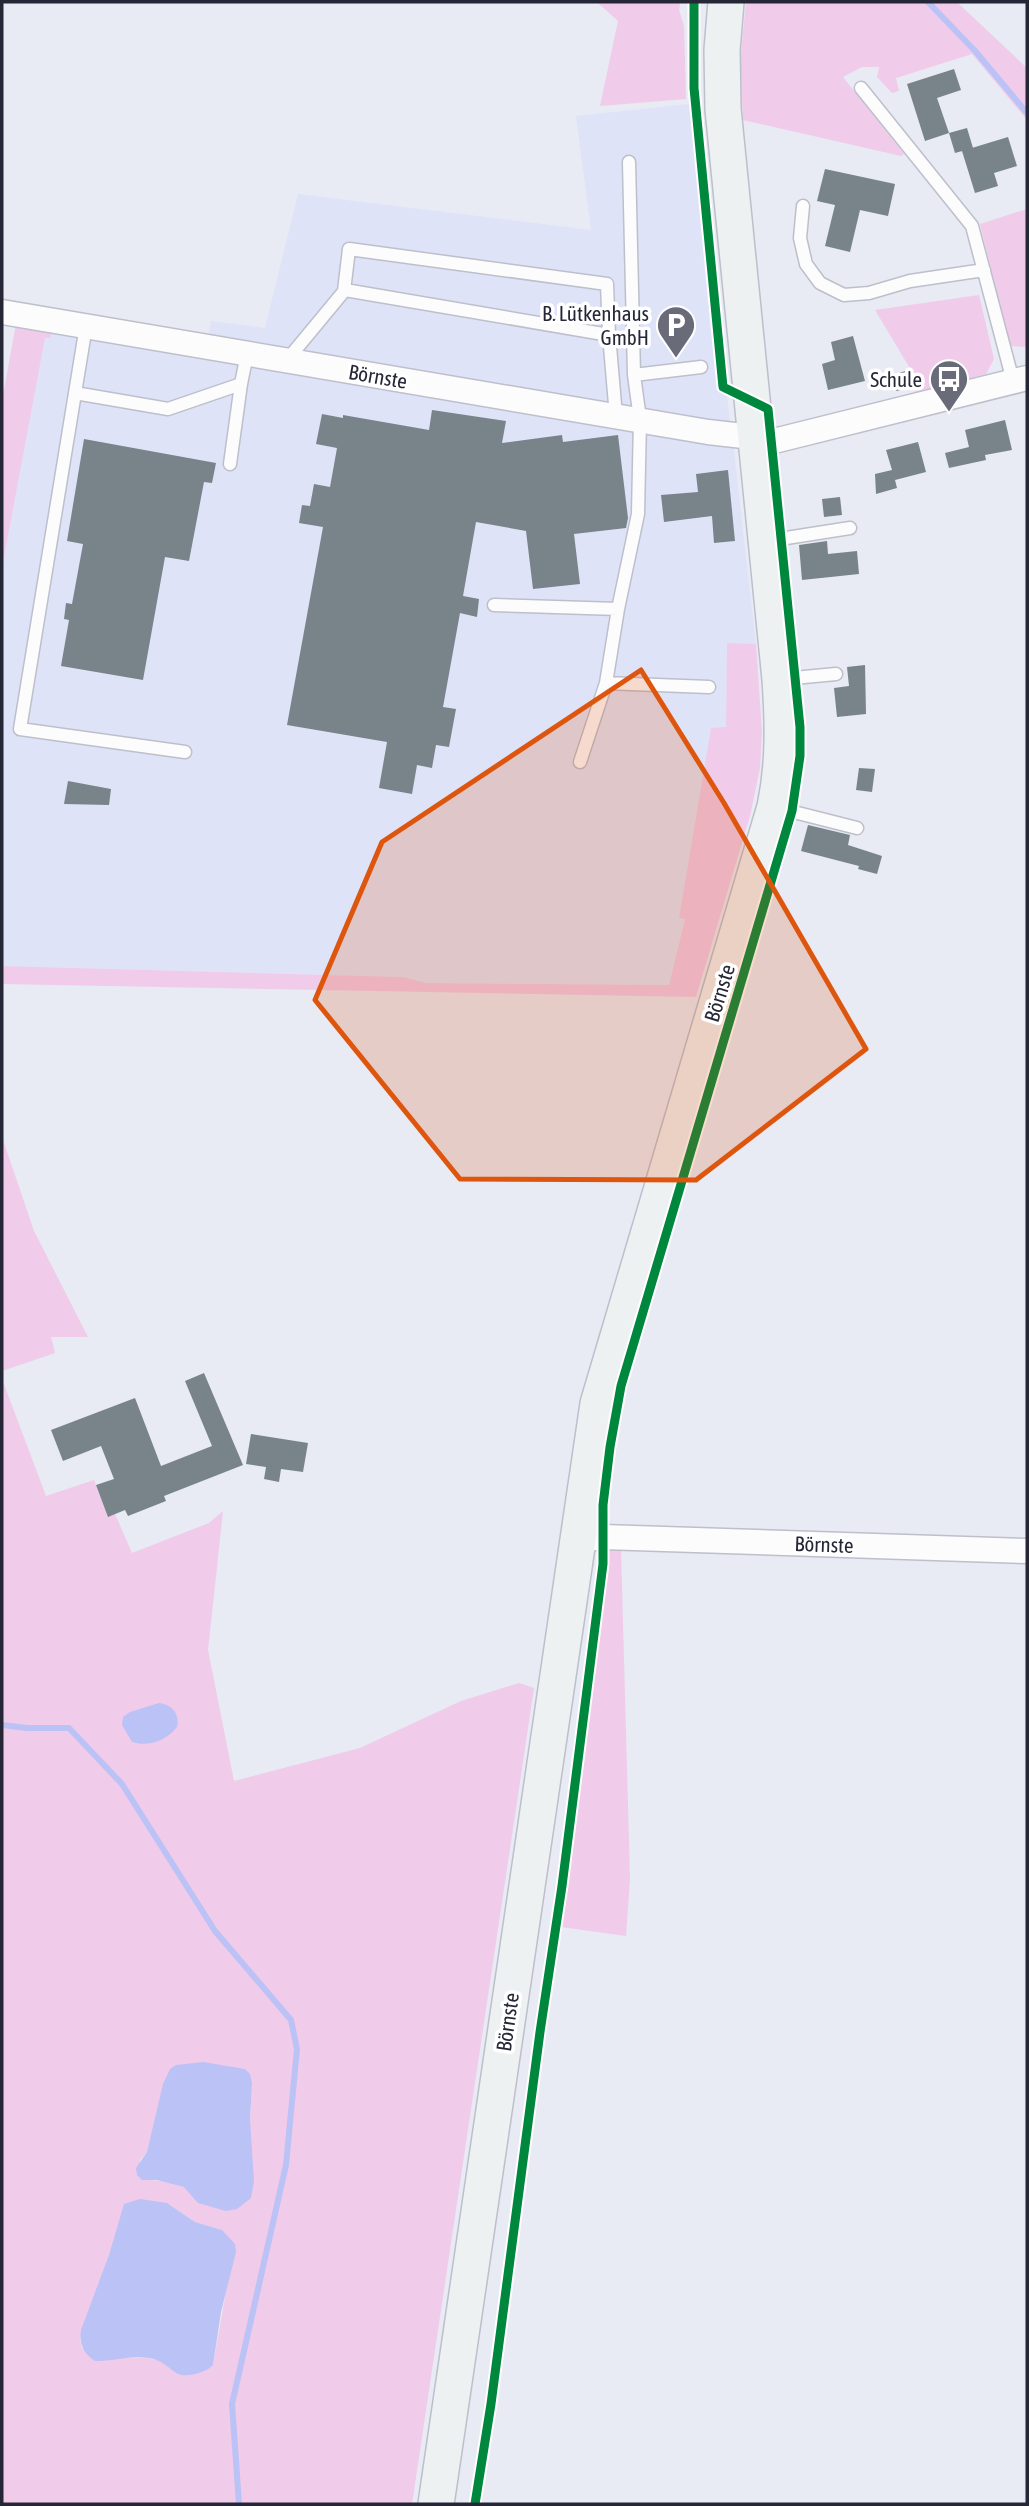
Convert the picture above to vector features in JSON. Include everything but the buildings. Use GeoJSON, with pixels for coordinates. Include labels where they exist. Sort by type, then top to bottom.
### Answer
{"type":"FeatureCollection","features":[{"type":"Feature","properties":{"kind":"street","name":"Börnste"},"geometry":{"type":"LineString","coordinates":[[436,2504],[598,1404],[775,807],[782,758],[780,679],[723,109],[722,50],[726,2]]}},
{"type":"Feature","properties":{"kind":"street","name":"Börnste"},"geometry":{"type":"LineString","coordinates":[[2,312],[708,432],[778,440],[1020,379]]}},
{"type":"Feature","properties":{"kind":"street","name":"Börnste"},"geometry":{"type":"LineString","coordinates":[[579,1540],[603,1537],[1027,1551]]}},
{"type":"Feature","properties":{"kind":"lane"},"geometry":{"type":"LineString","coordinates":[[861,88],[972,226],[1020,379]]}},
{"type":"Feature","properties":{"kind":"lane"},"geometry":{"type":"LineString","coordinates":[[580,762],[606,683],[638,514],[640,419],[634,375],[629,162]]}},
{"type":"Feature","properties":{"kind":"lane"},"geometry":{"type":"LineString","coordinates":[[803,206],[800,238],[806,264],[820,282],[844,295],[869,293],[911,281],[984,270]]}},
{"type":"Feature","properties":{"kind":"lane"},"geometry":{"type":"LineString","coordinates":[[286,360],[344,291],[349,249],[607,284],[616,415]]}},
{"type":"Feature","properties":{"kind":"lane"},"geometry":{"type":"LineString","coordinates":[[344,291],[609,335]]}},
{"type":"Feature","properties":{"kind":"lane"},"geometry":{"type":"LineString","coordinates":[[86,326],[20,729],[185,752]]}},
{"type":"Feature","properties":{"kind":"lane"},"geometry":{"type":"LineString","coordinates":[[230,464],[247,354]]}},
{"type":"Feature","properties":{"kind":"lane"},"geometry":{"type":"LineString","coordinates":[[634,375],[701,367]]}},
{"type":"Feature","properties":{"kind":"lane"},"geometry":{"type":"LineString","coordinates":[[75,393],[167,409],[241,384]]}},
{"type":"Feature","properties":{"kind":"lane"},"geometry":{"type":"LineString","coordinates":[[766,541],[850,528]]}},
{"type":"Feature","properties":{"kind":"lane"},"geometry":{"type":"LineString","coordinates":[[494,605],[618,609]]}},
{"type":"Feature","properties":{"kind":"lane"},"geometry":{"type":"LineString","coordinates":[[780,679],[836,674]]}},
{"type":"Feature","properties":{"kind":"lane"},"geometry":{"type":"LineString","coordinates":[[606,683],[709,687]]}},
{"type":"Feature","properties":{"kind":"lane"},"geometry":{"type":"LineString","coordinates":[[775,807],[857,828]]}},
{"type":"Feature","properties":{"kind":"highlighted area"},"geometry":{"type":"Polygon","coordinates":[[[641,670],[724,803],[866,1049],[696,1180],[460,1179],[315,1000],[382,842],[641,670]]]}},
{"type":"Feature","properties":{"kind":"shaded area"},"geometry":{"type":"Polygon","coordinates":[[[597,2],[680,4],[684,26],[686,99],[600,106],[618,21],[597,2]]]}},
{"type":"Feature","properties":{"kind":"shaded area"},"geometry":{"type":"Polygon","coordinates":[[[746,2],[957,2],[1027,68],[1027,120],[972,54],[896,78],[899,91],[892,93],[877,77],[879,67],[862,67],[843,77],[904,154],[901,156],[743,120],[740,63],[746,2]]]}},
{"type":"Feature","properties":{"kind":"shaded area","name":"B. Lütkenhaus GmbH"},"geometry":{"type":"Polygon","coordinates":[[[689,104],[756,644],[727,643],[726,728],[711,728],[679,917],[685,919],[669,985],[426,983],[403,977],[2,966],[2,568],[45,337],[54,330],[205,355],[211,321],[265,328],[298,194],[591,230],[576,116],[689,104]]]}},
{"type":"Feature","properties":{"kind":"shaded area"},"geometry":{"type":"Polygon","coordinates":[[[1027,209],[1027,347],[1010,346],[980,224],[1027,209]]]}},
{"type":"Feature","properties":{"kind":"shaded area"},"geometry":{"type":"Polygon","coordinates":[[[979,295],[994,359],[986,374],[916,392],[911,370],[875,310],[979,295]]]}},
{"type":"Feature","properties":{"kind":"shaded area"},"geometry":{"type":"Polygon","coordinates":[[[16,324],[54,330],[50,338],[45,338],[2,568],[2,401],[16,324]]]}},
{"type":"Feature","properties":{"kind":"shaded area"},"geometry":{"type":"Polygon","coordinates":[[[727,643],[756,644],[762,732],[760,768],[750,816],[696,997],[2,984],[2,966],[403,977],[426,983],[669,985],[685,919],[679,918],[711,728],[726,727],[727,643]]]}},
{"type":"Feature","properties":{"kind":"shaded area"},"geometry":{"type":"Polygon","coordinates":[[[2,1137],[34,1231],[88,1337],[51,1337],[55,1353],[2,1371],[2,1137]]]}},
{"type":"Feature","properties":{"kind":"shaded area"},"geometry":{"type":"Polygon","coordinates":[[[2,1379],[46,1496],[94,1480],[108,1516],[115,1514],[132,1553],[209,1523],[223,1511],[208,1650],[234,1781],[360,1748],[461,1701],[519,1683],[534,1688],[412,2504],[2,2504],[2,1379]],[[252,2083],[156,2120],[147,2152],[140,2160],[142,2180],[179,2185],[207,2205],[250,2120],[252,2083]],[[167,2203],[109,2255],[80,2339],[82,2349],[161,2361],[183,2375],[202,2372],[213,2365],[227,2286],[222,2230],[195,2222],[167,2203]]]}},
{"type":"Feature","properties":{"kind":"shaded area"},"geometry":{"type":"Polygon","coordinates":[[[621,1549],[630,1879],[626,1936],[561,1927],[608,1565],[607,1551],[621,1549]]]}},
{"type":"Feature","properties":{"kind":"water"},"geometry":{"type":"Polygon","coordinates":[[[159,1703],[174,1710],[177,1727],[156,1742],[132,1742],[122,1725],[123,1717],[130,1712],[159,1703]]]}},
{"type":"Feature","properties":{"kind":"water"},"geometry":{"type":"Polygon","coordinates":[[[203,2062],[245,2069],[250,2074],[254,2182],[251,2198],[237,2209],[226,2211],[198,2203],[184,2187],[157,2180],[142,2180],[137,2175],[136,2168],[147,2152],[163,2084],[170,2069],[176,2065],[203,2062]]]}},
{"type":"Feature","properties":{"kind":"water"},"geometry":{"type":"Polygon","coordinates":[[[140,2199],[167,2203],[195,2222],[222,2230],[235,2244],[236,2252],[221,2312],[213,2365],[202,2372],[178,2374],[158,2360],[143,2357],[95,2361],[83,2348],[81,2330],[109,2255],[124,2204],[140,2199]]]}},
{"type":"Feature","properties":{"kind":"waterway"},"geometry":{"type":"LineString","coordinates":[[928,2],[976,52],[1027,113]]}},
{"type":"Feature","properties":{"kind":"waterway"},"geometry":{"type":"LineString","coordinates":[[2,1725],[69,1728],[122,1784],[215,1931],[291,2020],[297,2049],[286,2165],[232,2404],[239,2504]]}},
{"type":"Feature","properties":{"kind":"cycle path"},"geometry":{"type":"LineString","coordinates":[[475,2504],[562,1886],[603,1564],[603,1505],[621,1386],[792,811],[800,756],[800,727],[768,409],[723,387],[694,88],[694,2]]}},
{"type":"Feature","properties":{"kind":"place","name":"B. Lütkenhaus GmbH"},"geometry":{"type":"Point","coordinates":[676,359]}},
{"type":"Feature","properties":{"kind":"place","name":"Schule"},"geometry":{"type":"Point","coordinates":[949,413]}}]}
